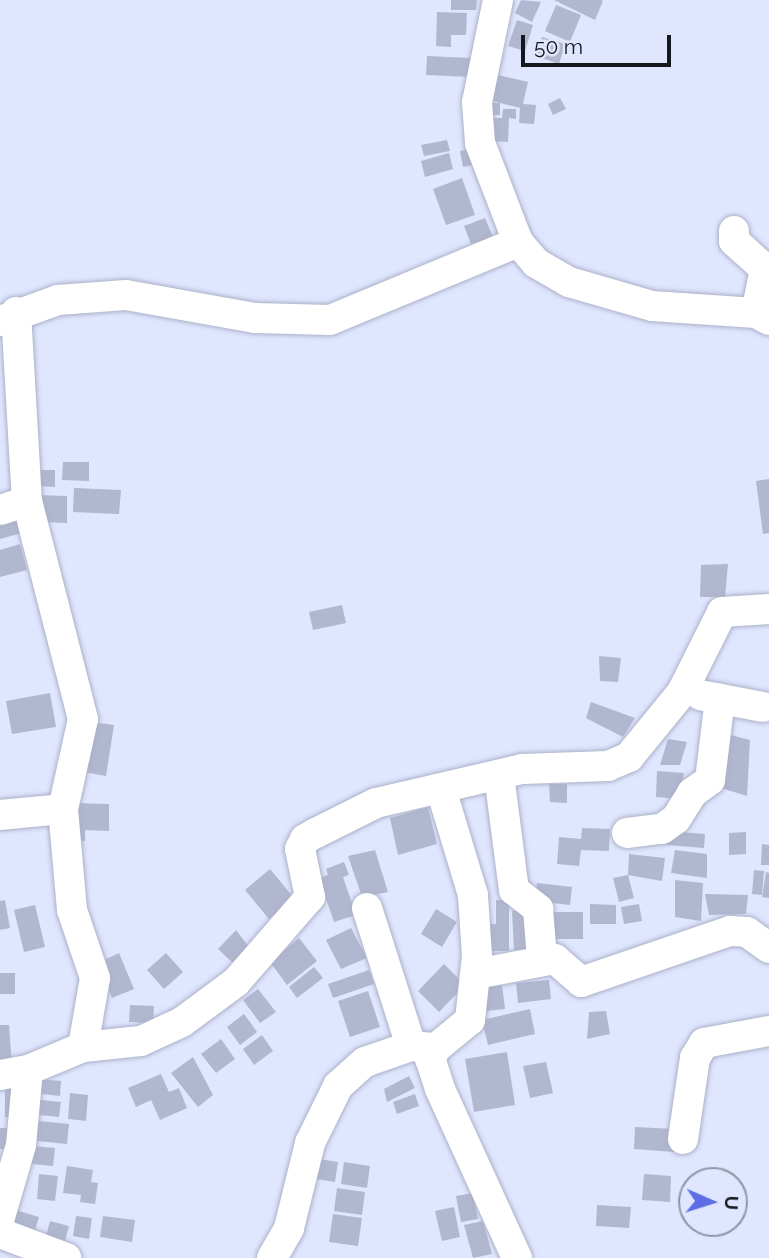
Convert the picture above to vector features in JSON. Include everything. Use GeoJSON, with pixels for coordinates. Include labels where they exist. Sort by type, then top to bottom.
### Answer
{"type":"FeatureCollection","features":[{"type":"Feature","properties":{"kind":"street"},"geometry":{"type":"LineString","coordinates":[[498,0],[477,102],[477,123],[484,158],[518,242],[554,275],[607,294],[652,306],[762,316],[765,269],[734,240],[734,231]]}},
{"type":"Feature","properties":{"kind":"street"},"geometry":{"type":"LineString","coordinates":[[83,1047],[95,978],[72,910],[63,809],[83,719],[14,505],[8,317],[58,300],[125,295],[255,318],[330,320],[518,242]]}},
{"type":"Feature","properties":{"kind":"street"},"geometry":{"type":"LineString","coordinates":[[0,1217],[21,1145],[14,1072],[83,1047],[141,1041],[182,1022],[236,982],[310,897],[300,849],[305,839],[376,803],[522,769],[608,766],[629,757],[682,692],[722,612],[769,609]]}},
{"type":"Feature","properties":{"kind":"street"},"geometry":{"type":"LineString","coordinates":[[682,692],[763,707]]}},
{"type":"Feature","properties":{"kind":"street"},"geometry":{"type":"LineString","coordinates":[[627,833],[662,829],[676,819],[692,793],[710,780],[720,699]]}},
{"type":"Feature","properties":{"kind":"street"},"geometry":{"type":"LineString","coordinates":[[499,775],[514,890],[538,909],[542,959]]}},
{"type":"Feature","properties":{"kind":"street"},"geometry":{"type":"LineString","coordinates":[[272,1258],[289,1228],[310,1143],[338,1086],[365,1062],[424,1047],[470,1020],[476,974],[473,895],[441,789]]}},
{"type":"Feature","properties":{"kind":"street"},"geometry":{"type":"LineString","coordinates":[[0,815],[63,809]]}},
{"type":"Feature","properties":{"kind":"street"},"geometry":{"type":"LineString","coordinates":[[473,895],[514,890]]}},
{"type":"Feature","properties":{"kind":"street"},"geometry":{"type":"LineString","coordinates":[[367,908],[444,1098],[517,1258]]}},
{"type":"Feature","properties":{"kind":"street"},"geometry":{"type":"LineString","coordinates":[[476,974],[542,959],[562,962],[569,976],[581,982],[730,932],[747,932],[769,948]]}},
{"type":"Feature","properties":{"kind":"street"},"geometry":{"type":"LineString","coordinates":[[683,1139],[695,1058],[704,1043],[769,1031]]}},
{"type":"Feature","properties":{"kind":"street"},"geometry":{"type":"LineString","coordinates":[[0,1233],[66,1258]]}},
{"type":"Feature","properties":{"kind":"building"},"geometry":{"type":"Polygon","coordinates":[[[451,0],[477,0],[476,10],[451,10],[451,0]]]}},
{"type":"Feature","properties":{"kind":"building"},"geometry":{"type":"Polygon","coordinates":[[[521,0],[541,2],[532,22],[515,13],[521,0]]]}},
{"type":"Feature","properties":{"kind":"building"},"geometry":{"type":"Polygon","coordinates":[[[554,0],[601,0],[603,1],[595,20],[554,0]]]}},
{"type":"Feature","properties":{"kind":"building"},"geometry":{"type":"Polygon","coordinates":[[[556,5],[581,15],[570,42],[545,31],[556,5]]]}},
{"type":"Feature","properties":{"kind":"building"},"geometry":{"type":"Polygon","coordinates":[[[437,12],[467,13],[466,35],[451,35],[451,47],[436,46],[437,12]]]}},
{"type":"Feature","properties":{"kind":"building"},"geometry":{"type":"Polygon","coordinates":[[[517,20],[533,25],[525,51],[508,46],[517,20]]]}},
{"type":"Feature","properties":{"kind":"building"},"geometry":{"type":"Polygon","coordinates":[[[542,37],[565,44],[559,64],[536,56],[542,37]]]}},
{"type":"Feature","properties":{"kind":"building"},"geometry":{"type":"Polygon","coordinates":[[[427,56],[471,58],[470,77],[426,75],[427,56]]]}},
{"type":"Feature","properties":{"kind":"building"},"geometry":{"type":"Polygon","coordinates":[[[494,74],[528,82],[523,104],[536,105],[534,124],[519,123],[520,108],[488,100],[494,74]]]}},
{"type":"Feature","properties":{"kind":"building"},"geometry":{"type":"Polygon","coordinates":[[[560,98],[566,109],[553,115],[548,104],[560,98]]]}},
{"type":"Feature","properties":{"kind":"building"},"geometry":{"type":"Polygon","coordinates":[[[483,103],[500,103],[500,115],[484,115],[483,103]]]}},
{"type":"Feature","properties":{"kind":"building"},"geometry":{"type":"Polygon","coordinates":[[[503,109],[516,109],[516,119],[509,118],[508,142],[492,141],[493,118],[502,118],[503,109]]]}},
{"type":"Feature","properties":{"kind":"building"},"geometry":{"type":"Polygon","coordinates":[[[447,140],[450,151],[424,156],[421,145],[447,140]]]}},
{"type":"Feature","properties":{"kind":"building"},"geometry":{"type":"Polygon","coordinates":[[[474,148],[478,164],[463,167],[460,151],[474,148]]]}},
{"type":"Feature","properties":{"kind":"building"},"geometry":{"type":"Polygon","coordinates":[[[449,153],[453,169],[425,177],[421,161],[449,153]]]}},
{"type":"Feature","properties":{"kind":"building"},"geometry":{"type":"Polygon","coordinates":[[[462,178],[475,215],[446,225],[433,189],[462,178]]]}},
{"type":"Feature","properties":{"kind":"building"},"geometry":{"type":"Polygon","coordinates":[[[485,218],[493,237],[471,244],[464,226],[485,218]]]}},
{"type":"Feature","properties":{"kind":"building"},"geometry":{"type":"Polygon","coordinates":[[[63,462],[89,462],[89,481],[62,480],[63,462]]]}},
{"type":"Feature","properties":{"kind":"building"},"geometry":{"type":"Polygon","coordinates":[[[36,470],[55,470],[55,487],[36,486],[36,470]]]}},
{"type":"Feature","properties":{"kind":"building"},"geometry":{"type":"Polygon","coordinates":[[[769,479],[769,533],[763,534],[756,481],[769,479]]]}},
{"type":"Feature","properties":{"kind":"building"},"geometry":{"type":"Polygon","coordinates":[[[74,488],[121,490],[119,514],[73,512],[74,488]]]}},
{"type":"Feature","properties":{"kind":"building"},"geometry":{"type":"Polygon","coordinates":[[[38,495],[67,496],[67,523],[38,522],[38,495]]]}},
{"type":"Feature","properties":{"kind":"building"},"geometry":{"type":"Polygon","coordinates":[[[16,511],[22,533],[0,539],[0,516],[16,511]]]}},
{"type":"Feature","properties":{"kind":"building"},"geometry":{"type":"Polygon","coordinates":[[[20,544],[27,570],[0,577],[0,550],[20,544]]]}},
{"type":"Feature","properties":{"kind":"building"},"geometry":{"type":"Polygon","coordinates":[[[728,564],[725,597],[700,597],[701,565],[728,564]]]}},
{"type":"Feature","properties":{"kind":"building"},"geometry":{"type":"Polygon","coordinates":[[[342,605],[346,623],[313,630],[309,612],[342,605]]]}},
{"type":"Feature","properties":{"kind":"building"},"geometry":{"type":"Polygon","coordinates":[[[599,656],[621,658],[618,682],[600,681],[599,656]]]}},
{"type":"Feature","properties":{"kind":"building"},"geometry":{"type":"Polygon","coordinates":[[[50,693],[56,727],[12,734],[6,701],[50,693]]]}},
{"type":"Feature","properties":{"kind":"building"},"geometry":{"type":"Polygon","coordinates":[[[591,702],[635,718],[623,737],[586,718],[591,702]]]}},
{"type":"Feature","properties":{"kind":"building"},"geometry":{"type":"Polygon","coordinates":[[[92,722],[114,725],[106,776],[84,772],[92,722]]]}},
{"type":"Feature","properties":{"kind":"building"},"geometry":{"type":"Polygon","coordinates":[[[727,734],[750,740],[747,796],[721,788],[727,734]]]}},
{"type":"Feature","properties":{"kind":"building"},"geometry":{"type":"Polygon","coordinates":[[[668,739],[687,742],[680,765],[660,765],[668,739]]]}},
{"type":"Feature","properties":{"kind":"building"},"geometry":{"type":"Polygon","coordinates":[[[657,771],[684,773],[679,799],[656,797],[657,771]]]}},
{"type":"Feature","properties":{"kind":"building"},"geometry":{"type":"Polygon","coordinates":[[[549,784],[567,784],[567,803],[550,802],[549,784]]]}},
{"type":"Feature","properties":{"kind":"building"},"geometry":{"type":"Polygon","coordinates":[[[75,803],[109,804],[109,831],[85,830],[85,841],[69,841],[75,803]]]}},
{"type":"Feature","properties":{"kind":"building"},"geometry":{"type":"Polygon","coordinates":[[[428,807],[437,844],[398,855],[390,818],[428,807]]]}},
{"type":"Feature","properties":{"kind":"building"},"geometry":{"type":"Polygon","coordinates":[[[582,828],[610,829],[609,851],[581,850],[579,866],[557,864],[559,837],[581,839],[582,828]]]}},
{"type":"Feature","properties":{"kind":"building"},"geometry":{"type":"Polygon","coordinates":[[[667,831],[705,834],[704,848],[667,845],[667,831]]]}},
{"type":"Feature","properties":{"kind":"building"},"geometry":{"type":"Polygon","coordinates":[[[746,832],[746,854],[729,855],[729,833],[746,832]]]}},
{"type":"Feature","properties":{"kind":"building"},"geometry":{"type":"Polygon","coordinates":[[[762,844],[769,845],[769,865],[761,865],[762,844]]]}},
{"type":"Feature","properties":{"kind":"building"},"geometry":{"type":"Polygon","coordinates":[[[375,850],[388,892],[362,897],[348,856],[375,850]]]}},
{"type":"Feature","properties":{"kind":"building"},"geometry":{"type":"Polygon","coordinates":[[[675,850],[707,854],[707,878],[671,873],[675,850]]]}},
{"type":"Feature","properties":{"kind":"building"},"geometry":{"type":"Polygon","coordinates":[[[629,854],[665,858],[662,881],[628,875],[629,854]]]}},
{"type":"Feature","properties":{"kind":"building"},"geometry":{"type":"Polygon","coordinates":[[[344,862],[349,875],[343,877],[356,915],[334,922],[319,878],[328,875],[326,869],[344,862]]]}},
{"type":"Feature","properties":{"kind":"building"},"geometry":{"type":"Polygon","coordinates":[[[270,869],[294,898],[269,919],[245,890],[270,869]]]}},
{"type":"Feature","properties":{"kind":"building"},"geometry":{"type":"Polygon","coordinates":[[[754,870],[764,871],[762,895],[752,894],[754,870]]]}},
{"type":"Feature","properties":{"kind":"building"},"geometry":{"type":"Polygon","coordinates":[[[766,872],[769,873],[769,898],[762,897],[766,872]]]}},
{"type":"Feature","properties":{"kind":"building"},"geometry":{"type":"Polygon","coordinates":[[[628,875],[634,898],[619,902],[613,878],[628,875]]]}},
{"type":"Feature","properties":{"kind":"building"},"geometry":{"type":"Polygon","coordinates":[[[675,880],[703,883],[701,921],[675,917],[675,880]]]}},
{"type":"Feature","properties":{"kind":"building"},"geometry":{"type":"Polygon","coordinates":[[[537,883],[572,887],[570,905],[535,901],[537,883]]]}},
{"type":"Feature","properties":{"kind":"building"},"geometry":{"type":"Polygon","coordinates":[[[705,894],[748,895],[746,914],[709,915],[705,894]]]}},
{"type":"Feature","properties":{"kind":"building"},"geometry":{"type":"Polygon","coordinates":[[[5,900],[10,928],[0,930],[0,901],[5,900]]]}},
{"type":"Feature","properties":{"kind":"building"},"geometry":{"type":"Polygon","coordinates":[[[496,900],[509,900],[509,951],[479,951],[479,924],[496,924],[496,900]]]}},
{"type":"Feature","properties":{"kind":"building"},"geometry":{"type":"Polygon","coordinates":[[[590,904],[616,905],[616,924],[590,924],[590,904]]]}},
{"type":"Feature","properties":{"kind":"building"},"geometry":{"type":"Polygon","coordinates":[[[639,904],[642,921],[624,924],[621,907],[639,904]]]}},
{"type":"Feature","properties":{"kind":"building"},"geometry":{"type":"Polygon","coordinates":[[[35,905],[45,947],[24,952],[14,910],[35,905]]]}},
{"type":"Feature","properties":{"kind":"building"},"geometry":{"type":"Polygon","coordinates":[[[436,909],[457,922],[442,947],[421,934],[436,909]]]}},
{"type":"Feature","properties":{"kind":"building"},"geometry":{"type":"Polygon","coordinates":[[[530,910],[531,950],[514,950],[512,911],[530,910]]]}},
{"type":"Feature","properties":{"kind":"building"},"geometry":{"type":"Polygon","coordinates":[[[550,912],[583,912],[583,939],[550,939],[550,912]]]}},
{"type":"Feature","properties":{"kind":"building"},"geometry":{"type":"Polygon","coordinates":[[[351,928],[367,958],[341,969],[326,940],[351,928]]]}},
{"type":"Feature","properties":{"kind":"building"},"geometry":{"type":"Polygon","coordinates":[[[236,930],[249,947],[233,963],[218,949],[236,930]]]}},
{"type":"Feature","properties":{"kind":"building"},"geometry":{"type":"Polygon","coordinates":[[[299,938],[317,961],[287,985],[270,962],[299,938]]]}},
{"type":"Feature","properties":{"kind":"building"},"geometry":{"type":"Polygon","coordinates":[[[119,953],[134,989],[112,998],[98,963],[119,953]]]}},
{"type":"Feature","properties":{"kind":"building"},"geometry":{"type":"Polygon","coordinates":[[[166,953],[183,972],[164,989],[147,970],[166,953]]]}},
{"type":"Feature","properties":{"kind":"building"},"geometry":{"type":"Polygon","coordinates":[[[444,964],[465,985],[439,1012],[418,991],[444,964]]]}},
{"type":"Feature","properties":{"kind":"building"},"geometry":{"type":"Polygon","coordinates":[[[314,967],[323,978],[297,998],[289,987],[314,967]]]}},
{"type":"Feature","properties":{"kind":"building"},"geometry":{"type":"Polygon","coordinates":[[[369,970],[374,984],[333,998],[328,984],[369,970]]]}},
{"type":"Feature","properties":{"kind":"building"},"geometry":{"type":"Polygon","coordinates":[[[0,973],[15,973],[15,994],[0,994],[0,973]]]}},
{"type":"Feature","properties":{"kind":"building"},"geometry":{"type":"Polygon","coordinates":[[[549,980],[551,999],[518,1003],[516,983],[549,980]]]}},
{"type":"Feature","properties":{"kind":"building"},"geometry":{"type":"Polygon","coordinates":[[[502,985],[505,1009],[486,1011],[484,987],[502,985]]]}},
{"type":"Feature","properties":{"kind":"building"},"geometry":{"type":"Polygon","coordinates":[[[258,989],[276,1012],[260,1023],[243,1000],[258,989]]]}},
{"type":"Feature","properties":{"kind":"building"},"geometry":{"type":"Polygon","coordinates":[[[368,991],[380,1027],[350,1037],[338,1001],[368,991]]]}},
{"type":"Feature","properties":{"kind":"building"},"geometry":{"type":"Polygon","coordinates":[[[130,1005],[154,1006],[153,1023],[129,1022],[130,1005]]]}},
{"type":"Feature","properties":{"kind":"building"},"geometry":{"type":"Polygon","coordinates":[[[530,1009],[535,1034],[488,1045],[482,1020],[530,1009]]]}},
{"type":"Feature","properties":{"kind":"building"},"geometry":{"type":"Polygon","coordinates":[[[606,1011],[610,1034],[587,1039],[589,1012],[606,1011]]]}},
{"type":"Feature","properties":{"kind":"building"},"geometry":{"type":"Polygon","coordinates":[[[244,1014],[257,1032],[240,1045],[227,1027],[244,1014]]]}},
{"type":"Feature","properties":{"kind":"building"},"geometry":{"type":"Polygon","coordinates":[[[0,1025],[9,1025],[12,1067],[0,1068],[0,1025]]]}},
{"type":"Feature","properties":{"kind":"building"},"geometry":{"type":"Polygon","coordinates":[[[262,1035],[273,1051],[254,1065],[243,1049],[262,1035]]]}},
{"type":"Feature","properties":{"kind":"building"},"geometry":{"type":"Polygon","coordinates":[[[221,1039],[235,1059],[216,1073],[201,1054],[221,1039]]]}},
{"type":"Feature","properties":{"kind":"building"},"geometry":{"type":"Polygon","coordinates":[[[507,1052],[515,1105],[474,1112],[465,1059],[507,1052]]]}},
{"type":"Feature","properties":{"kind":"building"},"geometry":{"type":"Polygon","coordinates":[[[193,1057],[213,1095],[198,1107],[171,1073],[193,1057]]]}},
{"type":"Feature","properties":{"kind":"building"},"geometry":{"type":"Polygon","coordinates":[[[546,1062],[553,1093],[530,1098],[523,1066],[546,1062]]]}},
{"type":"Feature","properties":{"kind":"building"},"geometry":{"type":"Polygon","coordinates":[[[161,1074],[169,1092],[179,1088],[187,1108],[160,1120],[151,1100],[136,1107],[128,1088],[161,1074]]]}},
{"type":"Feature","properties":{"kind":"building"},"geometry":{"type":"Polygon","coordinates":[[[409,1076],[415,1088],[387,1102],[384,1089],[409,1076]]]}},
{"type":"Feature","properties":{"kind":"building"},"geometry":{"type":"Polygon","coordinates":[[[35,1079],[61,1081],[60,1096],[34,1093],[35,1079]]]}},
{"type":"Feature","properties":{"kind":"building"},"geometry":{"type":"Polygon","coordinates":[[[5,1087],[21,1087],[21,1117],[5,1117],[5,1087]]]}},
{"type":"Feature","properties":{"kind":"building"},"geometry":{"type":"Polygon","coordinates":[[[70,1093],[88,1095],[86,1121],[68,1119],[70,1093]]]}},
{"type":"Feature","properties":{"kind":"building"},"geometry":{"type":"Polygon","coordinates":[[[415,1094],[419,1106],[397,1114],[393,1102],[415,1094]]]}},
{"type":"Feature","properties":{"kind":"building"},"geometry":{"type":"Polygon","coordinates":[[[31,1099],[61,1102],[59,1117],[30,1114],[31,1099]]]}},
{"type":"Feature","properties":{"kind":"building"},"geometry":{"type":"Polygon","coordinates":[[[29,1120],[69,1124],[67,1144],[28,1140],[29,1120]]]}},
{"type":"Feature","properties":{"kind":"building"},"geometry":{"type":"Polygon","coordinates":[[[635,1127],[675,1129],[674,1152],[634,1149],[635,1127]]]}},
{"type":"Feature","properties":{"kind":"building"},"geometry":{"type":"Polygon","coordinates":[[[0,1128],[14,1128],[14,1149],[0,1149],[0,1128]]]}},
{"type":"Feature","properties":{"kind":"building"},"geometry":{"type":"Polygon","coordinates":[[[33,1146],[55,1148],[53,1166],[31,1164],[33,1146]]]}},
{"type":"Feature","properties":{"kind":"building"},"geometry":{"type":"Polygon","coordinates":[[[319,1159],[338,1162],[335,1182],[316,1179],[319,1159]]]}},
{"type":"Feature","properties":{"kind":"building"},"geometry":{"type":"Polygon","coordinates":[[[344,1162],[370,1166],[367,1188],[341,1184],[344,1162]]]}},
{"type":"Feature","properties":{"kind":"building"},"geometry":{"type":"Polygon","coordinates":[[[67,1166],[93,1170],[91,1182],[98,1183],[95,1204],[80,1202],[81,1195],[63,1193],[67,1166]]]}},
{"type":"Feature","properties":{"kind":"building"},"geometry":{"type":"Polygon","coordinates":[[[39,1174],[58,1176],[55,1201],[37,1199],[39,1174]]]}},
{"type":"Feature","properties":{"kind":"building"},"geometry":{"type":"Polygon","coordinates":[[[644,1174],[671,1176],[670,1202],[642,1200],[644,1174]]]}},
{"type":"Feature","properties":{"kind":"building"},"geometry":{"type":"Polygon","coordinates":[[[337,1188],[365,1192],[362,1215],[334,1211],[337,1188]]]}},
{"type":"Feature","properties":{"kind":"building"},"geometry":{"type":"Polygon","coordinates":[[[473,1193],[478,1219],[461,1222],[456,1196],[473,1193]]]}},
{"type":"Feature","properties":{"kind":"building"},"geometry":{"type":"Polygon","coordinates":[[[597,1205],[631,1207],[629,1228],[596,1226],[597,1205]]]}},
{"type":"Feature","properties":{"kind":"building"},"geometry":{"type":"Polygon","coordinates":[[[454,1207],[460,1237],[442,1241],[435,1211],[454,1207]]]}},
{"type":"Feature","properties":{"kind":"building"},"geometry":{"type":"Polygon","coordinates":[[[12,1209],[39,1217],[33,1237],[6,1229],[12,1209]]]}},
{"type":"Feature","properties":{"kind":"building"},"geometry":{"type":"Polygon","coordinates":[[[333,1214],[362,1218],[358,1246],[329,1242],[333,1214]]]}},
{"type":"Feature","properties":{"kind":"building"},"geometry":{"type":"Polygon","coordinates":[[[76,1216],[92,1218],[89,1239],[73,1236],[76,1216]]]}},
{"type":"Feature","properties":{"kind":"building"},"geometry":{"type":"Polygon","coordinates":[[[103,1216],[135,1220],[132,1242],[100,1237],[103,1216]]]}},
{"type":"Feature","properties":{"kind":"building"},"geometry":{"type":"Polygon","coordinates":[[[50,1221],[69,1226],[64,1245],[45,1240],[50,1221]]]}},
{"type":"Feature","properties":{"kind":"building"},"geometry":{"type":"Polygon","coordinates":[[[483,1221],[492,1254],[473,1258],[464,1225],[483,1221]]]}}]}
